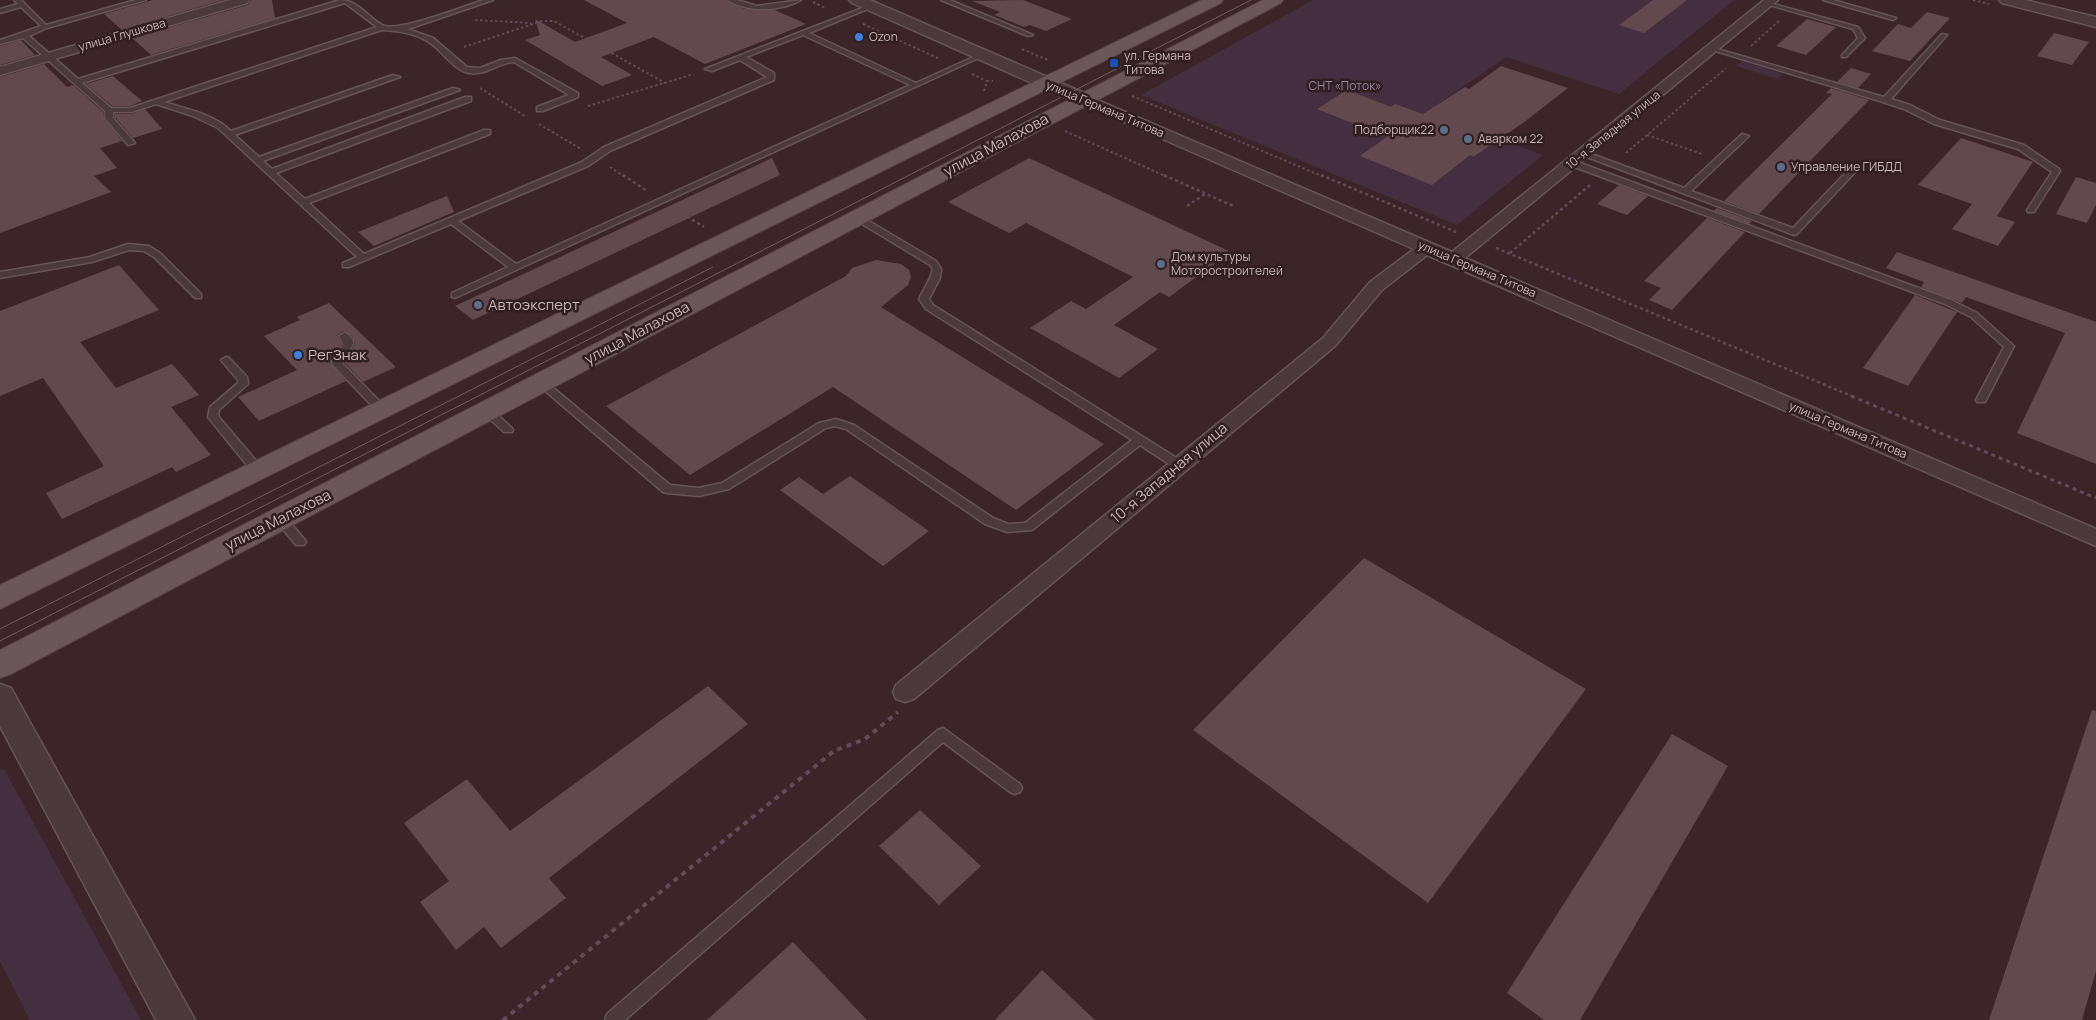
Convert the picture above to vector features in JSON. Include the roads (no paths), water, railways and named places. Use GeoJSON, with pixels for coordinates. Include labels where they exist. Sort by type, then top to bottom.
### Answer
{"type":"FeatureCollection","features":[{"type":"Feature","properties":{"kind":"main road","name":"улица Малахова"},"geometry":{"type":"LineString","coordinates":[[0,598],[1215,0]]}},
{"type":"Feature","properties":{"kind":"main road","name":"улица Малахова"},"geometry":{"type":"LineString","coordinates":[[0,664],[1274,0]]}},
{"type":"Feature","properties":{"kind":"street","name":"улица Глушкова"},"geometry":{"type":"LineString","coordinates":[[0,71],[242,0]]}},
{"type":"Feature","properties":{"kind":"street","name":"улица Германа Титова"},"geometry":{"type":"LineString","coordinates":[[857,0],[1083,100],[1427,247],[2096,538]]}},
{"type":"Feature","properties":{"kind":"street"},"geometry":{"type":"LineString","coordinates":[[2007,0],[2096,22]]}},
{"type":"Feature","properties":{"kind":"street","name":"10-я Западная улица"},"geometry":{"type":"LineString","coordinates":[[1454,259],[1770,1]]}},
{"type":"Feature","properties":{"kind":"street","name":"10-я Западная улица"},"geometry":{"type":"LineString","coordinates":[[904,692],[1329,342],[1376,286],[1427,247]]}},
{"type":"Feature","properties":{"kind":"street"},"geometry":{"type":"LineString","coordinates":[[0,697],[176,1020]]}},
{"type":"Feature","properties":{"kind":"lane"},"geometry":{"type":"LineString","coordinates":[[0,42],[45,27],[143,0]]}},
{"type":"Feature","properties":{"kind":"lane"},"geometry":{"type":"LineString","coordinates":[[76,82],[346,0],[382,28]]}},
{"type":"Feature","properties":{"kind":"lane"},"geometry":{"type":"LineString","coordinates":[[401,29],[490,0]]}},
{"type":"Feature","properties":{"kind":"lane"},"geometry":{"type":"LineString","coordinates":[[731,0],[747,8],[756,9],[798,0]]}},
{"type":"Feature","properties":{"kind":"lane"},"geometry":{"type":"LineString","coordinates":[[944,0],[1030,35]]}},
{"type":"Feature","properties":{"kind":"lane"},"geometry":{"type":"LineString","coordinates":[[1826,0],[1894,18]]}},
{"type":"Feature","properties":{"kind":"lane"},"geometry":{"type":"LineString","coordinates":[[1770,1],[1849,25],[1859,31],[1862,38],[1844,56]]}},
{"type":"Feature","properties":{"kind":"lane"},"geometry":{"type":"LineString","coordinates":[[0,11],[19,3],[45,27]]}},
{"type":"Feature","properties":{"kind":"lane"},"geometry":{"type":"LineString","coordinates":[[709,69],[872,6]]}},
{"type":"Feature","properties":{"kind":"lane"},"geometry":{"type":"LineString","coordinates":[[24,35],[46,58],[109,110],[131,110],[382,28],[401,29],[427,37],[447,53],[448,58],[469,71],[476,71],[508,60],[515,60],[575,96],[540,109]]}},
{"type":"Feature","properties":{"kind":"lane"},"geometry":{"type":"LineString","coordinates":[[805,33],[915,85]]}},
{"type":"Feature","properties":{"kind":"lane"},"geometry":{"type":"LineString","coordinates":[[1886,100],[1944,35]]}},
{"type":"Feature","properties":{"kind":"lane"},"geometry":{"type":"LineString","coordinates":[[1712,49],[1886,100],[1907,107],[1937,122],[2021,147],[2056,171],[2031,210]]}},
{"type":"Feature","properties":{"kind":"lane"},"geometry":{"type":"LineString","coordinates":[[455,295],[982,55]]}},
{"type":"Feature","properties":{"kind":"lane"},"geometry":{"type":"LineString","coordinates":[[346,265],[585,164],[607,149],[770,78],[771,75],[740,57]]}},
{"type":"Feature","properties":{"kind":"lane"},"geometry":{"type":"LineString","coordinates":[[230,134],[396,77]]}},
{"type":"Feature","properties":{"kind":"lane"},"geometry":{"type":"LineString","coordinates":[[258,160],[456,90]]}},
{"type":"Feature","properties":{"kind":"lane"},"geometry":{"type":"LineString","coordinates":[[270,172],[468,99]]}},
{"type":"Feature","properties":{"kind":"lane"},"geometry":{"type":"LineString","coordinates":[[156,102],[196,114],[221,126],[362,257]]}},
{"type":"Feature","properties":{"kind":"lane"},"geometry":{"type":"LineString","coordinates":[[109,110],[109,118],[130,142]]}},
{"type":"Feature","properties":{"kind":"lane"},"geometry":{"type":"LineString","coordinates":[[303,203],[487,132]]}},
{"type":"Feature","properties":{"kind":"lane"},"geometry":{"type":"LineString","coordinates":[[1685,192],[1746,136]]}},
{"type":"Feature","properties":{"kind":"lane"},"geometry":{"type":"LineString","coordinates":[[1577,159],[1612,165],[1794,232],[1854,169]]}},
{"type":"Feature","properties":{"kind":"lane"},"geometry":{"type":"LineString","coordinates":[[1577,159],[1602,174],[1948,302],[1974,315],[2009,346],[1981,400]]}},
{"type":"Feature","properties":{"kind":"lane"},"geometry":{"type":"LineString","coordinates":[[857,217],[933,264],[937,269],[935,278],[924,299],[929,307],[1180,465]]}},
{"type":"Feature","properties":{"kind":"lane"},"geometry":{"type":"LineString","coordinates":[[452,220],[515,268]]}},
{"type":"Feature","properties":{"kind":"lane"},"geometry":{"type":"LineString","coordinates":[[0,275],[92,259],[128,247],[146,248],[157,255],[198,296]]}},
{"type":"Feature","properties":{"kind":"lane"},"geometry":{"type":"LineString","coordinates":[[344,336],[348,344],[337,362],[338,365],[383,411]]}},
{"type":"Feature","properties":{"kind":"lane"},"geometry":{"type":"LineString","coordinates":[[226,360],[243,379],[243,384],[214,409],[212,417],[259,472]]}},
{"type":"Feature","properties":{"kind":"lane"},"geometry":{"type":"LineString","coordinates":[[541,383],[667,489],[699,492],[725,486],[823,425],[836,422],[850,427],[989,521],[1007,528],[1028,527],[1139,440]]}},
{"type":"Feature","properties":{"kind":"lane"},"geometry":{"type":"LineString","coordinates":[[487,411],[508,430]]}},
{"type":"Feature","properties":{"kind":"lane"},"geometry":{"type":"LineString","coordinates":[[281,518],[300,542]]}},
{"type":"Feature","properties":{"kind":"lane"},"geometry":{"type":"LineString","coordinates":[[613,1020],[943,734],[1015,788]]}},
{"type":"Feature","properties":{"kind":"tram line"},"geometry":{"type":"LineString","coordinates":[[0,641],[1251,0]]}},
{"type":"Feature","properties":{"kind":"tram line"},"geometry":{"type":"LineString","coordinates":[[0,629],[713,267]]}},
{"type":"Feature","properties":{"kind":"place","name":"Ozon"},"geometry":{"type":"Point","coordinates":[859,37]}},
{"type":"Feature","properties":{"kind":"place","name":"ул. Германа Титова"},"geometry":{"type":"Point","coordinates":[1114,63]}},
{"type":"Feature","properties":{"kind":"place","name":"Подборщик22"},"geometry":{"type":"Point","coordinates":[1444,130]}},
{"type":"Feature","properties":{"kind":"place","name":"Аварком 22"},"geometry":{"type":"Point","coordinates":[1468,139]}},
{"type":"Feature","properties":{"kind":"place","name":"Управление ГИБДД"},"geometry":{"type":"Point","coordinates":[1781,167]}},
{"type":"Feature","properties":{"kind":"place","name":"Дом культуры Моторостроителей"},"geometry":{"type":"Point","coordinates":[1161,264]}},
{"type":"Feature","properties":{"kind":"place","name":"Автоэксперт"},"geometry":{"type":"Point","coordinates":[478,305]}},
{"type":"Feature","properties":{"kind":"place","name":"РегЗнак"},"geometry":{"type":"Point","coordinates":[298,355]}},
{"type":"Feature","properties":{"kind":"park label","name":"СНТ «Поток»"},"geometry":{"type":"Point","coordinates":[1345,86]}}]}
